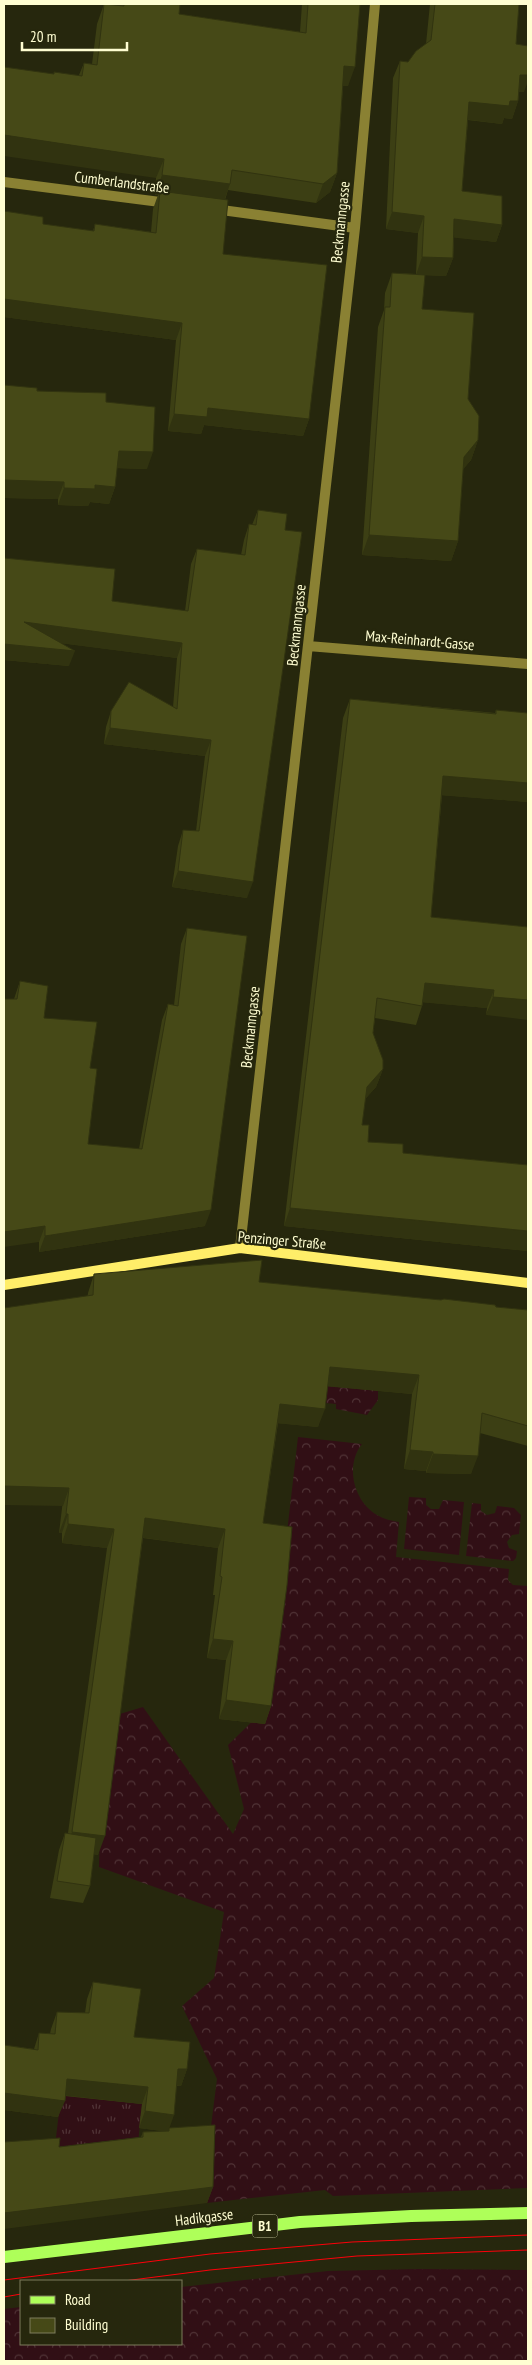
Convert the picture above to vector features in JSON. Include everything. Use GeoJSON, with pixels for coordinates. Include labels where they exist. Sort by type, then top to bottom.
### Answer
{"type":"FeatureCollection","features":[{"type":"Feature","properties":{"kind":"main road","name":"Hadikgasse"},"geometry":{"type":"LineString","coordinates":[[4,2257],[300,2222],[411,2216],[528,2213]]}},
{"type":"Feature","properties":{"kind":"street","name":"Beckmanngasse"},"geometry":{"type":"LineString","coordinates":[[240,1248],[355,228],[375,4]]}},
{"type":"Feature","properties":{"kind":"street","name":"Cumberlandstraße"},"geometry":{"type":"LineString","coordinates":[[4,182],[179,205]]}},
{"type":"Feature","properties":{"kind":"street"},"geometry":{"type":"LineString","coordinates":[[199,207],[355,228]]}},
{"type":"Feature","properties":{"kind":"street","name":"Max-Reinhardt-Gasse"},"geometry":{"type":"LineString","coordinates":[[308,646],[528,664]]}},
{"type":"Feature","properties":{"kind":"street","name":"Penzinger Straße"},"geometry":{"type":"LineString","coordinates":[[4,1285],[240,1248],[528,1283]]}},
{"type":"Feature","properties":{"kind":"green space"},"geometry":{"type":"Polygon","coordinates":[[[306,1375],[378,1391],[378,1400],[367,1415],[336,1409],[336,1404],[303,1401],[306,1375]]]}},
{"type":"Feature","properties":{"kind":"green space"},"geometry":{"type":"Polygon","coordinates":[[[298,1437],[362,1444],[354,1462],[354,1482],[357,1492],[362,1501],[377,1515],[399,1522],[396,1557],[509,1569],[508,1580],[513,1585],[528,1586],[528,2188],[333,2196],[325,2190],[207,2203],[209,2142],[217,2079],[182,2006],[214,1978],[224,1912],[99,1867],[103,1719],[143,1707],[233,1834],[244,1809],[228,1745],[267,1707],[298,1437]]]}},
{"type":"Feature","properties":{"kind":"green space"},"geometry":{"type":"Polygon","coordinates":[[[409,1497],[426,1498],[426,1505],[431,1509],[439,1509],[443,1500],[464,1502],[459,1555],[404,1549],[409,1497]]]}},
{"type":"Feature","properties":{"kind":"green space"},"geometry":{"type":"Polygon","coordinates":[[[472,1503],[481,1504],[481,1511],[487,1515],[495,1513],[497,1506],[514,1508],[521,1515],[519,1534],[512,1535],[507,1542],[509,1548],[517,1551],[516,1558],[513,1561],[466,1556],[472,1503]]]}},
{"type":"Feature","properties":{"kind":"green space"},"geometry":{"type":"Polygon","coordinates":[[[61,2095],[142,2104],[137,2153],[53,2163],[61,2095]]]}},
{"type":"Feature","properties":{"kind":"green space"},"geometry":{"type":"Polygon","coordinates":[[[419,2269],[528,2270],[528,2361],[4,2361],[4,2309],[20,2307],[20,2345],[182,2345],[182,2287],[328,2271],[419,2269]]]}},
{"type":"Feature","properties":{"kind":"building"},"geometry":{"type":"Polygon","coordinates":[[[104,4],[124,6],[124,4],[180,4],[179,14],[306,33],[308,4],[360,4],[355,67],[344,66],[337,173],[323,184],[232,170],[230,184],[162,175],[164,159],[4,135],[4,67],[82,76],[84,63],[97,65],[104,4]]]}},
{"type":"Feature","properties":{"kind":"building"},"geometry":{"type":"Polygon","coordinates":[[[435,4],[519,4],[516,44],[528,46],[528,75],[520,75],[518,101],[510,101],[509,106],[469,102],[462,191],[502,196],[502,225],[454,219],[453,258],[422,257],[424,216],[392,212],[400,61],[408,62],[416,51],[431,40],[435,4]]]}},
{"type":"Feature","properties":{"kind":"building"},"geometry":{"type":"Polygon","coordinates":[[[160,191],[228,200],[223,254],[327,265],[309,419],[208,408],[207,417],[174,414],[182,323],[4,299],[4,211],[43,217],[43,224],[94,231],[95,224],[156,233],[160,191]]]}},
{"type":"Feature","properties":{"kind":"building"},"geometry":{"type":"Polygon","coordinates":[[[392,273],[425,275],[422,309],[474,313],[468,399],[479,416],[478,440],[464,457],[458,541],[369,535],[385,307],[390,307],[392,273]]]}},
{"type":"Feature","properties":{"kind":"building"},"geometry":{"type":"Polygon","coordinates":[[[4,385],[37,388],[37,391],[106,393],[106,402],[155,407],[153,452],[119,451],[115,487],[95,485],[95,489],[64,488],[64,482],[4,480],[4,385]]]}},
{"type":"Feature","properties":{"kind":"building"},"geometry":{"type":"Polygon","coordinates":[[[258,510],[287,514],[285,530],[302,532],[253,882],[178,871],[183,830],[199,831],[211,740],[110,728],[111,711],[129,682],[177,709],[182,643],[24,622],[75,651],[4,644],[4,558],[115,569],[112,601],[188,611],[197,549],[245,555],[249,524],[256,525],[258,510]]]}},
{"type":"Feature","properties":{"kind":"building"},"geometry":{"type":"Polygon","coordinates":[[[350,699],[496,714],[496,710],[528,713],[528,783],[443,776],[431,917],[528,927],[528,1000],[493,997],[494,990],[425,983],[422,1006],[377,998],[373,1033],[383,1060],[383,1069],[367,1087],[362,1125],[369,1125],[368,1142],[403,1144],[403,1153],[528,1165],[528,1231],[290,1208],[350,699]]]}},
{"type":"Feature","properties":{"kind":"building"},"geometry":{"type":"Polygon","coordinates":[[[187,928],[247,936],[211,1210],[45,1236],[45,1226],[4,1232],[4,999],[17,999],[20,981],[48,986],[44,1018],[97,1022],[90,1068],[97,1069],[88,1144],[142,1149],[168,1004],[178,1006],[187,928]]]}},
{"type":"Feature","properties":{"kind":"building"},"geometry":{"type":"Polygon","coordinates":[[[262,1260],[259,1282],[444,1299],[528,1310],[528,1426],[482,1413],[478,1456],[433,1454],[433,1452],[410,1450],[419,1375],[330,1367],[325,1409],[280,1404],[263,1523],[292,1527],[287,1585],[271,1706],[226,1700],[233,1641],[213,1639],[222,1577],[220,1576],[225,1529],[145,1518],[105,1836],[72,1832],[114,1529],[68,1524],[68,1514],[66,1514],[69,1488],[4,1486],[4,1308],[93,1295],[94,1274],[262,1260]]]}},
{"type":"Feature","properties":{"kind":"building"},"geometry":{"type":"Polygon","coordinates":[[[65,1833],[96,1838],[90,1886],[57,1881],[65,1833]]]}},
{"type":"Feature","properties":{"kind":"building"},"geometry":{"type":"Polygon","coordinates":[[[93,1982],[141,1989],[134,2037],[190,2042],[187,2069],[178,2069],[174,2115],[145,2111],[148,2087],[67,2079],[65,2101],[4,2093],[4,2045],[38,2050],[39,2033],[55,2034],[57,2012],[89,2013],[93,1982]]]}},
{"type":"Feature","properties":{"kind":"building"},"geometry":{"type":"Polygon","coordinates":[[[215,2125],[213,2187],[4,2213],[4,2142],[60,2138],[59,2147],[143,2137],[143,2132],[169,2131],[169,2128],[215,2125]]]}},
{"type":"Feature","properties":{"kind":"tram line"},"geometry":{"type":"LineString","coordinates":[[4,2280],[210,2254],[352,2242],[528,2235]]}},
{"type":"Feature","properties":{"kind":"tram line"},"geometry":{"type":"LineString","coordinates":[[132,2280],[210,2270],[357,2256],[528,2250]]}},
{"type":"Feature","properties":{"kind":"tram line"},"geometry":{"type":"LineString","coordinates":[[4,2297],[20,2294]]}}]}
